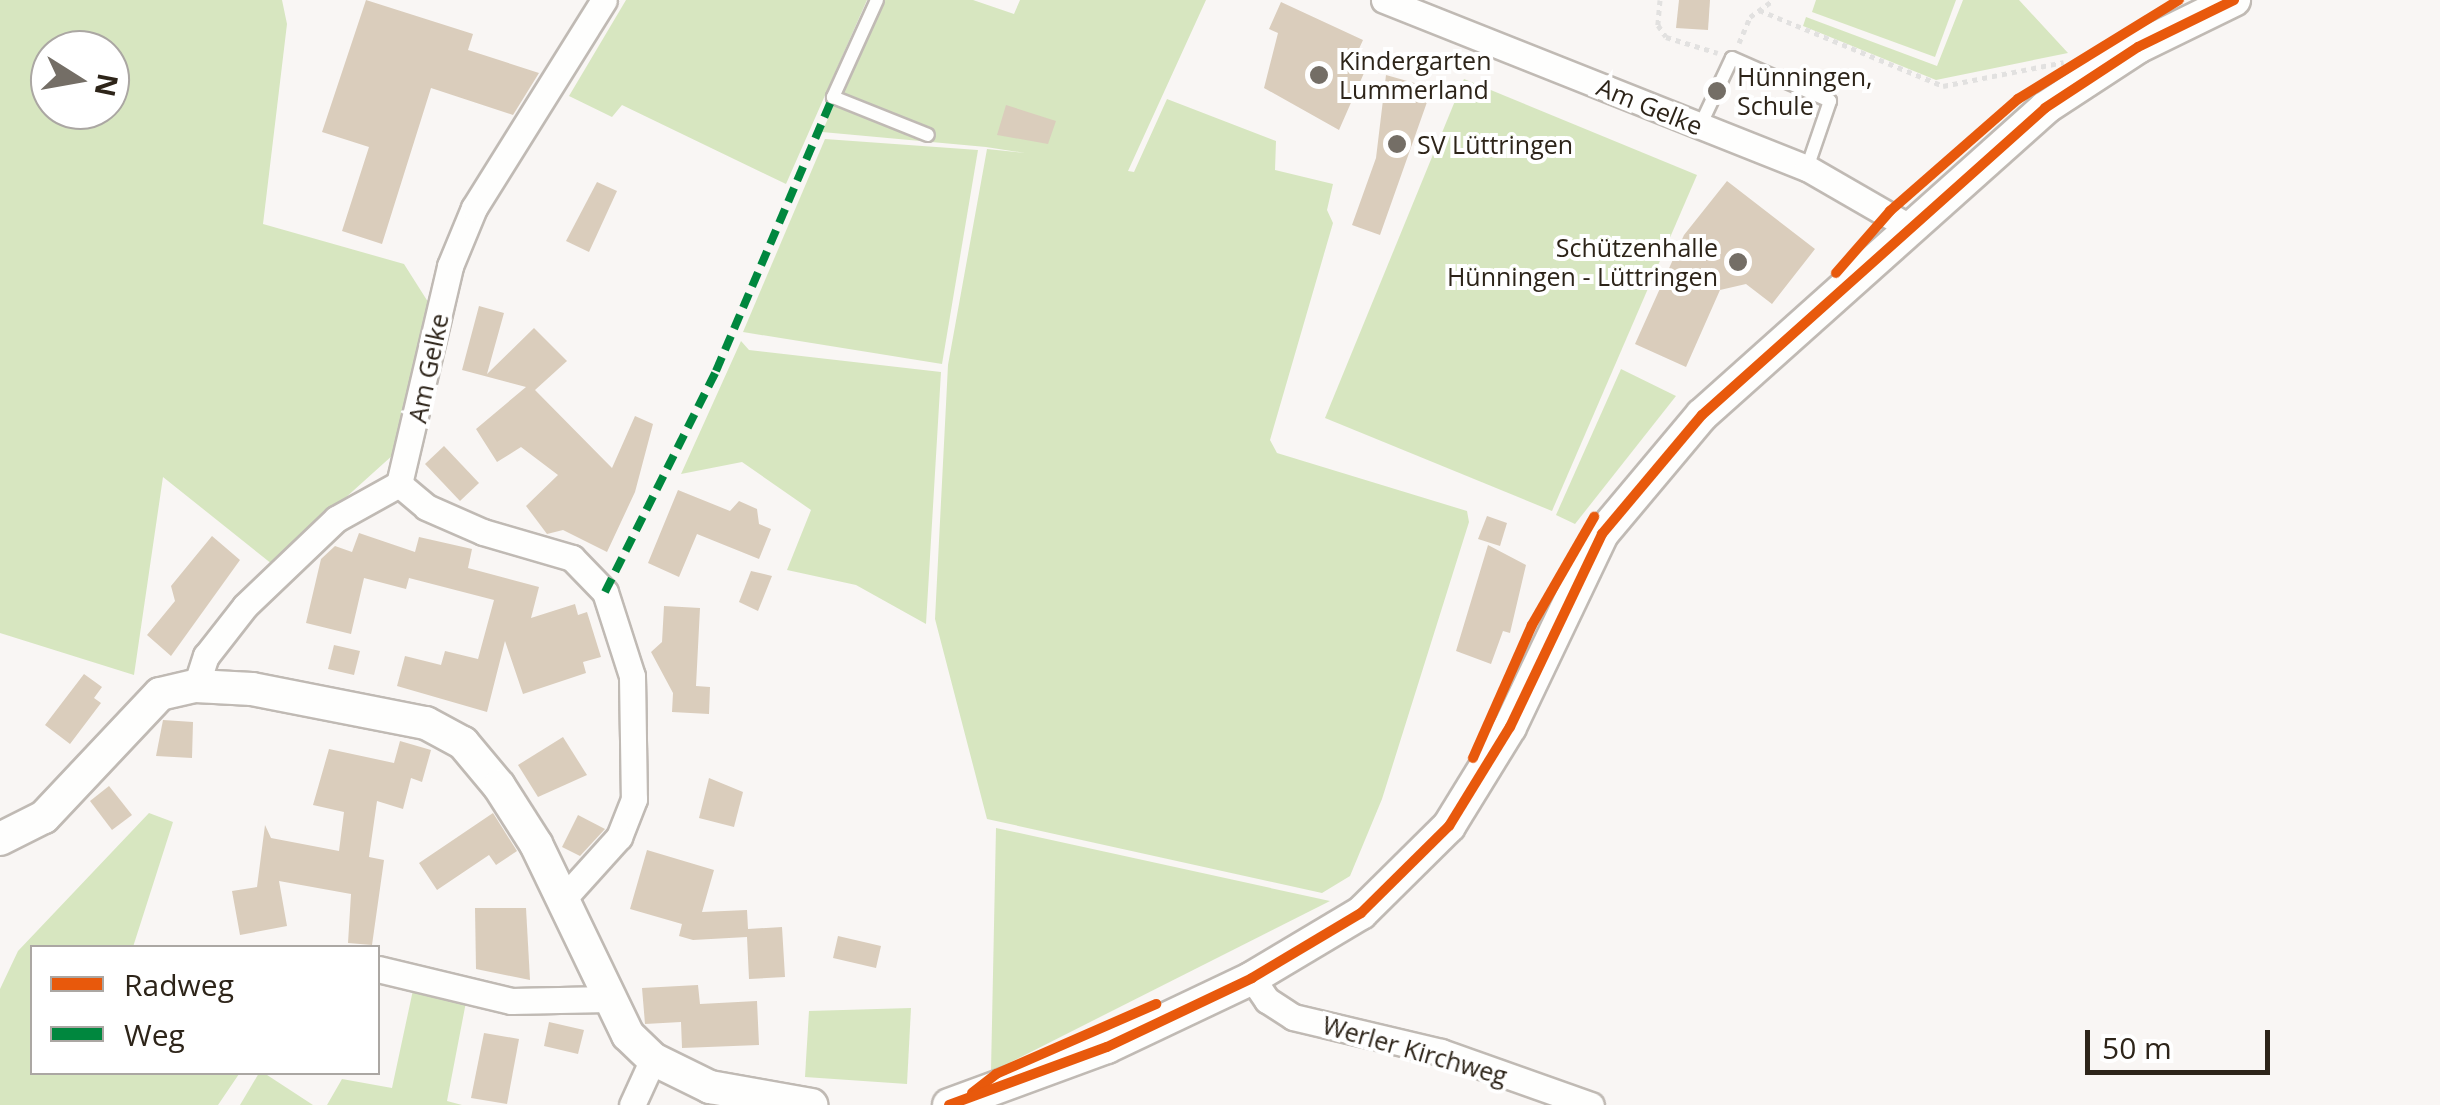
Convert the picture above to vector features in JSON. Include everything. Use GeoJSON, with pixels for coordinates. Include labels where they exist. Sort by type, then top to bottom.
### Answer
{"type":"FeatureCollection","features":[{"type":"Feature","properties":{"kind":"street","name":"Am Gelke"},"geometry":{"type":"LineString","coordinates":[[398,484],[462,237],[604,0]]}},
{"type":"Feature","properties":{"kind":"street","name":"Am Gelke"},"geometry":{"type":"LineString","coordinates":[[1384,0],[1807,168],[1909,227]]}},
{"type":"Feature","properties":{"kind":"street"},"geometry":{"type":"LineString","coordinates":[[957,1104],[1013,1088],[1252,978],[1360,912],[1449,826],[1510,726],[1568,592],[1640,482],[1702,414],[1909,227],[2088,76],[2234,0]]}},
{"type":"Feature","properties":{"kind":"street"},"geometry":{"type":"LineString","coordinates":[[196,686],[206,656],[245,606],[336,519],[398,484],[426,507],[483,532],[572,558],[604,592],[632,676],[634,798],[619,838],[563,900]]}},
{"type":"Feature","properties":{"kind":"street"},"geometry":{"type":"LineString","coordinates":[[0,839],[44,817],[160,694],[196,686],[349,704],[426,724],[463,743],[536,844],[608,998],[653,1059],[710,1087],[811,1105]]}},
{"type":"Feature","properties":{"kind":"street"},"geometry":{"type":"LineString","coordinates":[[380,969],[511,1001],[608,998]]}},
{"type":"Feature","properties":{"kind":"street","name":"Werler Kirchweg"},"geometry":{"type":"LineString","coordinates":[[1252,978],[1266,1000],[1293,1017],[1441,1052],[1590,1105]]}},
{"type":"Feature","properties":{"kind":"street"},"geometry":{"type":"LineString","coordinates":[[632,1105],[653,1059]]}},
{"type":"Feature","properties":{"kind":"lane"},"geometry":{"type":"LineString","coordinates":[[876,0],[834,97],[928,135]]}},
{"type":"Feature","properties":{"kind":"lane"},"geometry":{"type":"LineString","coordinates":[[1700,126],[1732,58],[1830,100],[1807,168]]}},
{"type":"Feature","properties":{"kind":"path"},"geometry":{"type":"LineString","coordinates":[[1660,0],[1658,25],[1666,37],[1732,58],[1759,10],[1772,0]]}},
{"type":"Feature","properties":{"kind":"path"},"geometry":{"type":"LineString","coordinates":[[1759,10],[1943,86],[2066,62]]}},
{"type":"Feature","properties":{"kind":"path"},"geometry":{"type":"LineString","coordinates":[[2042,80],[2081,54]]}},
{"type":"Feature","properties":{"kind":"green space"},"geometry":{"type":"Polygon","coordinates":[[[0,0],[282,0],[287,24],[263,224],[404,264],[430,305],[394,454],[272,564],[163,477],[134,675],[0,633],[0,0]]]}},
{"type":"Feature","properties":{"kind":"green space"},"geometry":{"type":"Polygon","coordinates":[[[626,0],[867,0],[786,184],[622,105],[612,117],[569,96],[626,0]]]}},
{"type":"Feature","properties":{"kind":"green space"},"geometry":{"type":"Polygon","coordinates":[[[881,0],[973,0],[1014,14],[1020,0],[1206,0],[1128,171],[1134,172],[1167,99],[1276,141],[1275,170],[1333,184],[1327,210],[1333,223],[1270,440],[1277,453],[1467,511],[1469,522],[1382,799],[1350,876],[1322,893],[987,819],[935,619],[948,365],[987,149],[1025,153],[986,147],[822,132],[881,0]]]}},
{"type":"Feature","properties":{"kind":"green space"},"geometry":{"type":"Polygon","coordinates":[[[1816,0],[1956,0],[1935,57],[1812,12],[1816,0]]]}},
{"type":"Feature","properties":{"kind":"green space"},"geometry":{"type":"Polygon","coordinates":[[[1963,0],[2019,0],[2068,53],[1936,80],[1803,26],[1806,17],[1937,66],[1963,0]]]}},
{"type":"Feature","properties":{"kind":"green space"},"geometry":{"type":"Polygon","coordinates":[[[1464,79],[1697,175],[1552,511],[1325,418],[1464,79]]]}},
{"type":"Feature","properties":{"kind":"green space"},"geometry":{"type":"Polygon","coordinates":[[[825,139],[978,150],[942,364],[743,332],[825,139]]]}},
{"type":"Feature","properties":{"kind":"green space"},"geometry":{"type":"Polygon","coordinates":[[[741,341],[749,350],[941,372],[926,624],[856,585],[787,570],[811,510],[742,462],[681,474],[741,341]]]}},
{"type":"Feature","properties":{"kind":"green space"},"geometry":{"type":"Polygon","coordinates":[[[1621,369],[1676,396],[1575,524],[1556,515],[1621,369]]]}},
{"type":"Feature","properties":{"kind":"green space"},"geometry":{"type":"Polygon","coordinates":[[[149,813],[173,822],[134,945],[30,945],[30,1075],[238,1075],[218,1105],[0,1105],[0,989],[18,951],[149,813]]]}},
{"type":"Feature","properties":{"kind":"green space"},"geometry":{"type":"Polygon","coordinates":[[[996,828],[1330,901],[991,1072],[996,828]]]}},
{"type":"Feature","properties":{"kind":"green space"},"geometry":{"type":"Polygon","coordinates":[[[413,990],[466,1002],[447,1101],[462,1105],[327,1105],[342,1079],[392,1088],[413,990]]]}},
{"type":"Feature","properties":{"kind":"green space"},"geometry":{"type":"Polygon","coordinates":[[[911,1008],[907,1084],[805,1077],[809,1011],[911,1008]]]}},
{"type":"Feature","properties":{"kind":"green space"},"geometry":{"type":"Polygon","coordinates":[[[258,1075],[267,1075],[313,1105],[240,1105],[258,1075]]]}},
{"type":"Feature","properties":{"kind":"building"},"geometry":{"type":"Polygon","coordinates":[[[366,0],[473,34],[468,50],[539,73],[513,115],[431,88],[382,244],[342,231],[369,147],[322,132],[366,0]]]}},
{"type":"Feature","properties":{"kind":"building"},"geometry":{"type":"Polygon","coordinates":[[[1679,0],[1710,0],[1708,30],[1676,28],[1679,0]]]}},
{"type":"Feature","properties":{"kind":"building","name":"Kindergarten Lummerland"},"geometry":{"type":"Polygon","coordinates":[[[1281,2],[1363,40],[1358,51],[1371,57],[1339,130],[1264,88],[1278,33],[1269,29],[1281,2]]]}},
{"type":"Feature","properties":{"kind":"building","name":"SV Lüttringen"},"geometry":{"type":"Polygon","coordinates":[[[1386,75],[1432,88],[1380,235],[1352,225],[1376,158],[1386,75]]]}},
{"type":"Feature","properties":{"kind":"building"},"geometry":{"type":"Polygon","coordinates":[[[1006,105],[1056,121],[1048,144],[997,135],[1006,105]]]}},
{"type":"Feature","properties":{"kind":"building","name":"Schützenhalle Hünningen - Lüttringen"},"geometry":{"type":"Polygon","coordinates":[[[1727,181],[1815,249],[1772,304],[1746,284],[1720,290],[1686,367],[1635,344],[1684,235],[1727,181]]]}},
{"type":"Feature","properties":{"kind":"building"},"geometry":{"type":"Polygon","coordinates":[[[597,182],[617,191],[589,252],[566,241],[597,182]]]}},
{"type":"Feature","properties":{"kind":"building"},"geometry":{"type":"Polygon","coordinates":[[[479,306],[504,313],[487,374],[534,328],[567,361],[535,390],[612,468],[635,416],[653,424],[635,492],[607,552],[563,530],[547,534],[526,506],[558,475],[521,447],[497,462],[476,429],[526,387],[462,370],[479,306]]]}},
{"type":"Feature","properties":{"kind":"building"},"geometry":{"type":"Polygon","coordinates":[[[444,446],[479,483],[460,501],[425,464],[444,446]]]}},
{"type":"Feature","properties":{"kind":"building"},"geometry":{"type":"Polygon","coordinates":[[[678,490],[730,511],[739,501],[757,509],[759,524],[771,529],[759,559],[697,534],[679,577],[648,563],[678,490]]]}},
{"type":"Feature","properties":{"kind":"building"},"geometry":{"type":"Polygon","coordinates":[[[1487,516],[1507,523],[1500,546],[1478,539],[1487,516]]]}},
{"type":"Feature","properties":{"kind":"building"},"geometry":{"type":"Polygon","coordinates":[[[359,533],[415,552],[419,537],[472,549],[468,568],[539,587],[531,618],[575,604],[578,615],[587,612],[601,657],[583,662],[586,673],[523,694],[505,641],[487,712],[397,686],[405,656],[441,665],[445,651],[478,659],[494,600],[409,578],[406,589],[364,578],[351,634],[306,623],[321,559],[335,546],[352,552],[359,533]]]}},
{"type":"Feature","properties":{"kind":"building"},"geometry":{"type":"Polygon","coordinates":[[[212,536],[240,560],[171,656],[147,635],[175,601],[171,586],[212,536]]]}},
{"type":"Feature","properties":{"kind":"building"},"geometry":{"type":"Polygon","coordinates":[[[1488,545],[1526,565],[1510,633],[1503,631],[1491,664],[1456,651],[1488,545]]]}},
{"type":"Feature","properties":{"kind":"building"},"geometry":{"type":"Polygon","coordinates":[[[751,571],[772,576],[758,611],[739,602],[751,571]]]}},
{"type":"Feature","properties":{"kind":"building"},"geometry":{"type":"Polygon","coordinates":[[[664,606],[700,608],[696,686],[710,687],[709,714],[672,712],[673,693],[651,652],[662,642],[664,606]]]}},
{"type":"Feature","properties":{"kind":"building"},"geometry":{"type":"Polygon","coordinates":[[[334,645],[360,651],[354,675],[328,669],[334,645]]]}},
{"type":"Feature","properties":{"kind":"building"},"geometry":{"type":"Polygon","coordinates":[[[84,674],[102,687],[94,698],[101,703],[70,744],[45,725],[84,674]]]}},
{"type":"Feature","properties":{"kind":"building"},"geometry":{"type":"Polygon","coordinates":[[[163,720],[193,722],[192,758],[156,756],[163,720]]]}},
{"type":"Feature","properties":{"kind":"building"},"geometry":{"type":"Polygon","coordinates":[[[563,737],[587,775],[538,797],[518,765],[563,737]]]}},
{"type":"Feature","properties":{"kind":"building"},"geometry":{"type":"Polygon","coordinates":[[[400,741],[431,750],[422,782],[411,778],[403,809],[377,801],[369,857],[384,860],[372,945],[348,943],[351,894],[279,881],[287,926],[240,935],[232,891],[257,887],[265,825],[271,838],[339,851],[344,812],[313,805],[329,749],[394,763],[400,741]]]}},
{"type":"Feature","properties":{"kind":"building"},"geometry":{"type":"Polygon","coordinates":[[[709,778],[743,792],[734,827],[699,818],[709,778]]]}},
{"type":"Feature","properties":{"kind":"building"},"geometry":{"type":"Polygon","coordinates":[[[109,786],[132,815],[112,830],[90,801],[109,786]]]}},
{"type":"Feature","properties":{"kind":"building"},"geometry":{"type":"Polygon","coordinates":[[[493,813],[517,851],[496,865],[489,855],[437,890],[419,863],[493,813]]]}},
{"type":"Feature","properties":{"kind":"building"},"geometry":{"type":"Polygon","coordinates":[[[578,815],[605,829],[580,856],[562,847],[578,815]]]}},
{"type":"Feature","properties":{"kind":"building"},"geometry":{"type":"Polygon","coordinates":[[[647,850],[714,870],[702,912],[747,910],[748,929],[782,927],[785,977],[749,979],[747,937],[693,940],[679,936],[682,924],[630,909],[647,850]]]}},
{"type":"Feature","properties":{"kind":"building"},"geometry":{"type":"Polygon","coordinates":[[[475,908],[526,908],[530,980],[476,969],[475,908]]]}},
{"type":"Feature","properties":{"kind":"building"},"geometry":{"type":"Polygon","coordinates":[[[838,936],[881,946],[876,968],[833,958],[838,936]]]}},
{"type":"Feature","properties":{"kind":"building"},"geometry":{"type":"Polygon","coordinates":[[[698,985],[700,1004],[757,1001],[759,1045],[682,1048],[681,1022],[645,1024],[642,988],[698,985]]]}},
{"type":"Feature","properties":{"kind":"building"},"geometry":{"type":"Polygon","coordinates":[[[549,1022],[584,1030],[578,1054],[544,1046],[549,1022]]]}},
{"type":"Feature","properties":{"kind":"building"},"geometry":{"type":"Polygon","coordinates":[[[484,1033],[519,1039],[507,1104],[471,1098],[484,1033]]]}},
{"type":"Feature","properties":{"kind":"marked path"},"geometry":{"type":"LineString","coordinates":[[605,592],[716,371],[833,97]]}},
{"type":"Feature","properties":{"kind":"cycle path"},"geometry":{"type":"LineString","coordinates":[[1836,273],[1890,211],[2018,99],[2179,0]]}},
{"type":"Feature","properties":{"kind":"cycle path"},"geometry":{"type":"LineString","coordinates":[[949,1105],[1107,1047],[1252,978],[1361,913],[1449,826],[1510,727],[1602,534],[1702,415],[2045,108],[2138,47],[2234,0]]}},
{"type":"Feature","properties":{"kind":"cycle path"},"geometry":{"type":"LineString","coordinates":[[1473,758],[1532,625],[1594,517]]}},
{"type":"Feature","properties":{"kind":"cycle path"},"geometry":{"type":"LineString","coordinates":[[972,1093],[996,1074],[1156,1004]]}},
{"type":"Feature","properties":{"kind":"place","name":"Kindergarten Lummerland"},"geometry":{"type":"Point","coordinates":[1319,75]}},
{"type":"Feature","properties":{"kind":"place","name":"Hünningen, Schule"},"geometry":{"type":"Point","coordinates":[1717,91]}},
{"type":"Feature","properties":{"kind":"place","name":"SV Lüttringen"},"geometry":{"type":"Point","coordinates":[1397,144]}},
{"type":"Feature","properties":{"kind":"place","name":"Schützenhalle Hünningen - Lüttringen"},"geometry":{"type":"Point","coordinates":[1738,262]}}]}
